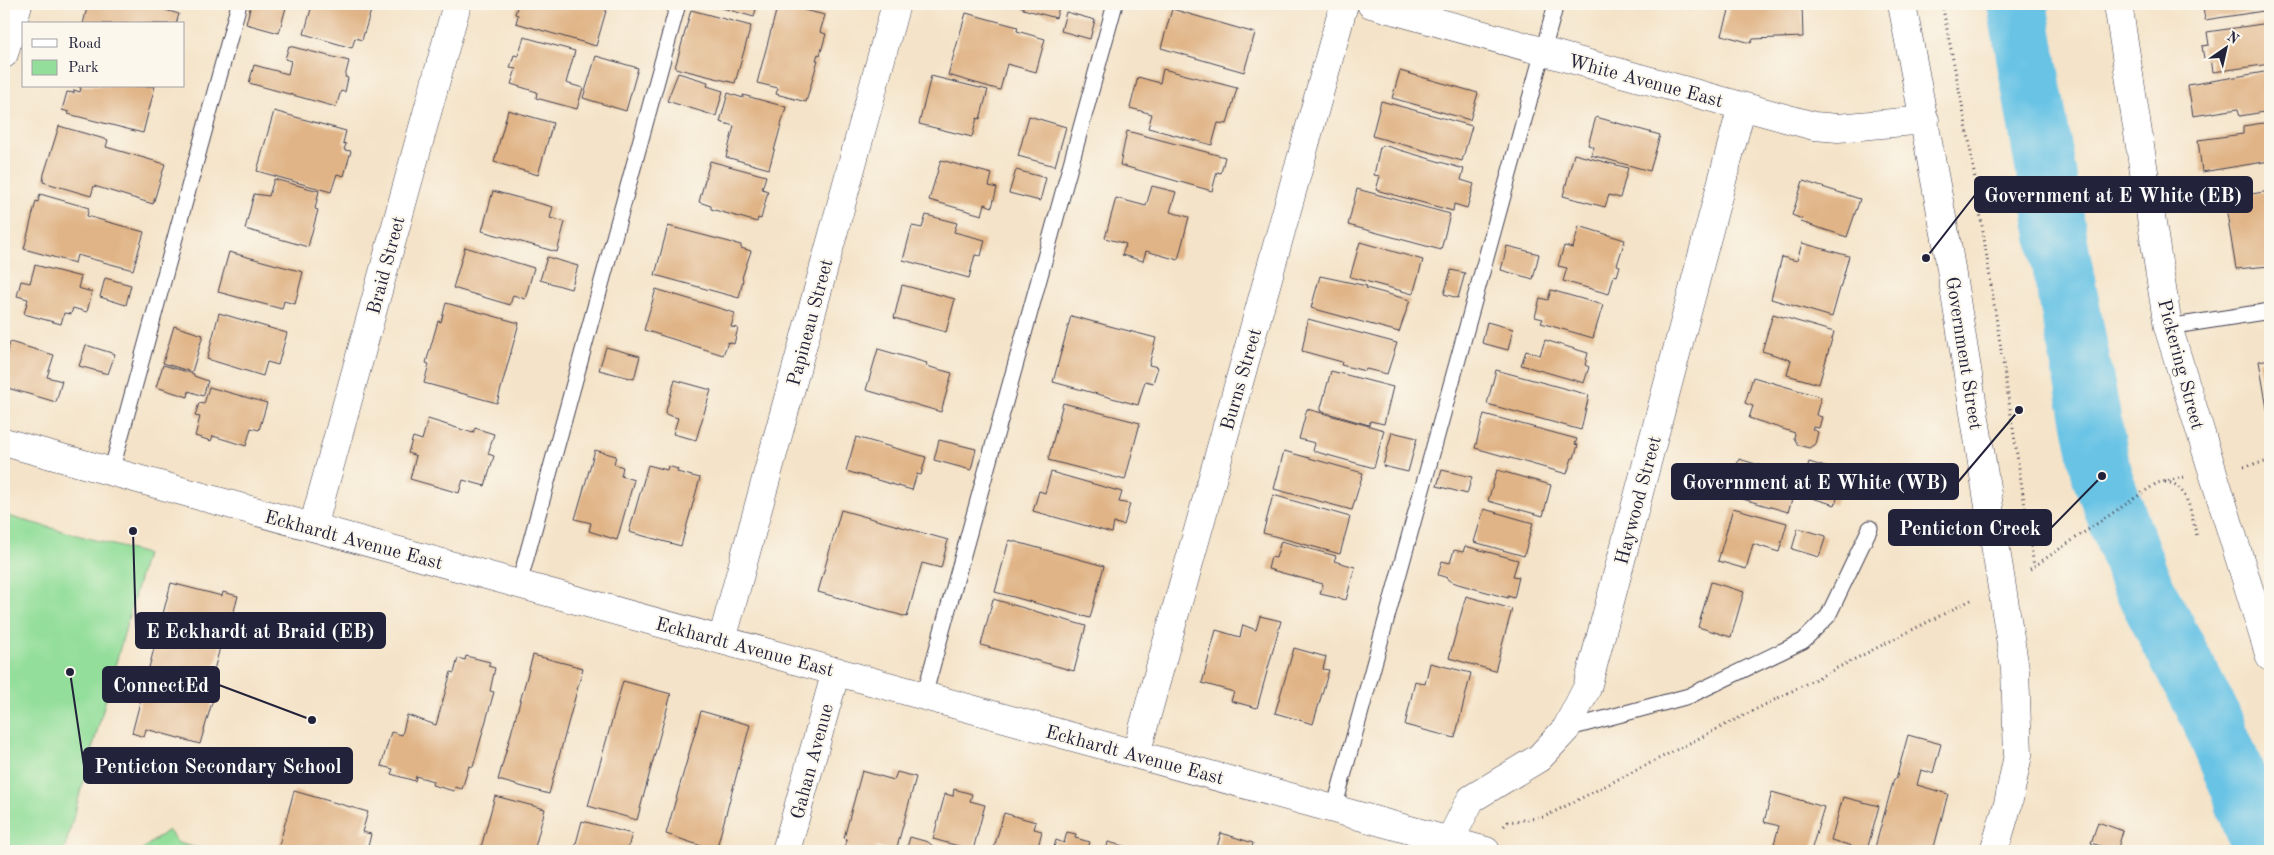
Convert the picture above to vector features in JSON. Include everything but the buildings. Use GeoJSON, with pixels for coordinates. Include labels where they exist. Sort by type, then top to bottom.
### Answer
{"type":"FeatureCollection","features":[{"type":"Feature","properties":{"kind":"street"},"geometry":{"type":"LineString","coordinates":[[4,54],[18,4]]}},
{"type":"Feature","properties":{"kind":"street","name":"Braid Street"},"geometry":{"type":"LineString","coordinates":[[312,527],[457,4]]}},
{"type":"Feature","properties":{"kind":"street","name":"Papineau Street"},"geometry":{"type":"LineString","coordinates":[[722,640],[896,4]]}},
{"type":"Feature","properties":{"kind":"street","name":"Burns Street"},"geometry":{"type":"LineString","coordinates":[[1136,754],[1344,4]]}},
{"type":"Feature","properties":{"kind":"street","name":"White Avenue East"},"geometry":{"type":"LineString","coordinates":[[1371,4],[1814,126],[1838,128],[1925,120]]}},
{"type":"Feature","properties":{"kind":"street","name":"Government Street"},"geometry":{"type":"LineString","coordinates":[[1902,4],[1947,244],[2015,669],[2018,755],[2008,804],[1994,851]]}},
{"type":"Feature","properties":{"kind":"street","name":"Pickering Street"},"geometry":{"type":"LineString","coordinates":[[2118,4],[2168,327],[2270,657]]}},
{"type":"Feature","properties":{"kind":"street","name":"Haywood Street"},"geometry":{"type":"LineString","coordinates":[[1450,842],[1471,799],[1539,758],[1566,729],[1587,688],[1742,106]]}},
{"type":"Feature","properties":{"kind":"street","name":"Eckhardt Avenue East"},"geometry":{"type":"LineString","coordinates":[[4,442],[1486,851]]}},
{"type":"Feature","properties":{"kind":"street","name":"Gahan Avenue"},"geometry":{"type":"LineString","coordinates":[[786,851],[836,671]]}},
{"type":"Feature","properties":{"kind":"lane"},"geometry":{"type":"LineString","coordinates":[[111,472],[239,4]]}},
{"type":"Feature","properties":{"kind":"lane"},"geometry":{"type":"LineString","coordinates":[[519,584],[678,4]]}},
{"type":"Feature","properties":{"kind":"lane"},"geometry":{"type":"LineString","coordinates":[[924,696],[1115,4]]}},
{"type":"Feature","properties":{"kind":"lane"},"geometry":{"type":"LineString","coordinates":[[1334,809],[1556,4]]}},
{"type":"Feature","properties":{"kind":"lane"},"geometry":{"type":"LineString","coordinates":[[2168,327],[2270,311]]}},
{"type":"Feature","properties":{"kind":"lane"},"geometry":{"type":"LineString","coordinates":[[1566,729],[1689,696],[1803,641],[1828,616],[1870,528]]}},
{"type":"Feature","properties":{"kind":"path"},"geometry":{"type":"LineString","coordinates":[[1942,4],[1969,140],[2034,566]]}},
{"type":"Feature","properties":{"kind":"path"},"geometry":{"type":"LineString","coordinates":[[2240,466],[2270,461]]}},
{"type":"Feature","properties":{"kind":"path"},"geometry":{"type":"LineString","coordinates":[[2028,570],[2157,483],[2190,476]]}},
{"type":"Feature","properties":{"kind":"path"},"geometry":{"type":"LineString","coordinates":[[2157,483],[2177,484],[2184,492],[2200,545]]}},
{"type":"Feature","properties":{"kind":"path"},"geometry":{"type":"LineString","coordinates":[[1504,826],[1508,822],[1544,817],[1975,598]]}},
{"type":"Feature","properties":{"kind":"green space"},"geometry":{"type":"Polygon","coordinates":[[[4,515],[146,554],[64,851],[4,851],[4,515]]]}},
{"type":"Feature","properties":{"kind":"green space"},"geometry":{"type":"Polygon","coordinates":[[[168,830],[178,843],[209,851],[140,851],[168,830]]]}},
{"type":"Feature","properties":{"kind":"waterway"},"geometry":{"type":"LineString","coordinates":[[2017,4],[2061,259],[2102,476],[2140,580],[2210,715],[2242,792],[2262,851]]}},
{"type":"Feature","properties":{"kind":"place","name":"Government at E White (EB)"},"geometry":{"type":"Point","coordinates":[1926,258]}},
{"type":"Feature","properties":{"kind":"place","name":"Government at E White (WB)"},"geometry":{"type":"Point","coordinates":[2019,410]}},
{"type":"Feature","properties":{"kind":"place","name":"Penticton Creek"},"geometry":{"type":"Point","coordinates":[2102,476]}},
{"type":"Feature","properties":{"kind":"place","name":"E Eckhardt at Braid (EB)"},"geometry":{"type":"Point","coordinates":[133,531]}},
{"type":"Feature","properties":{"kind":"place","name":"Penticton Secondary School"},"geometry":{"type":"Point","coordinates":[70,672]}},
{"type":"Feature","properties":{"kind":"place","name":"ConnectEd"},"geometry":{"type":"Point","coordinates":[312,720]}}]}
